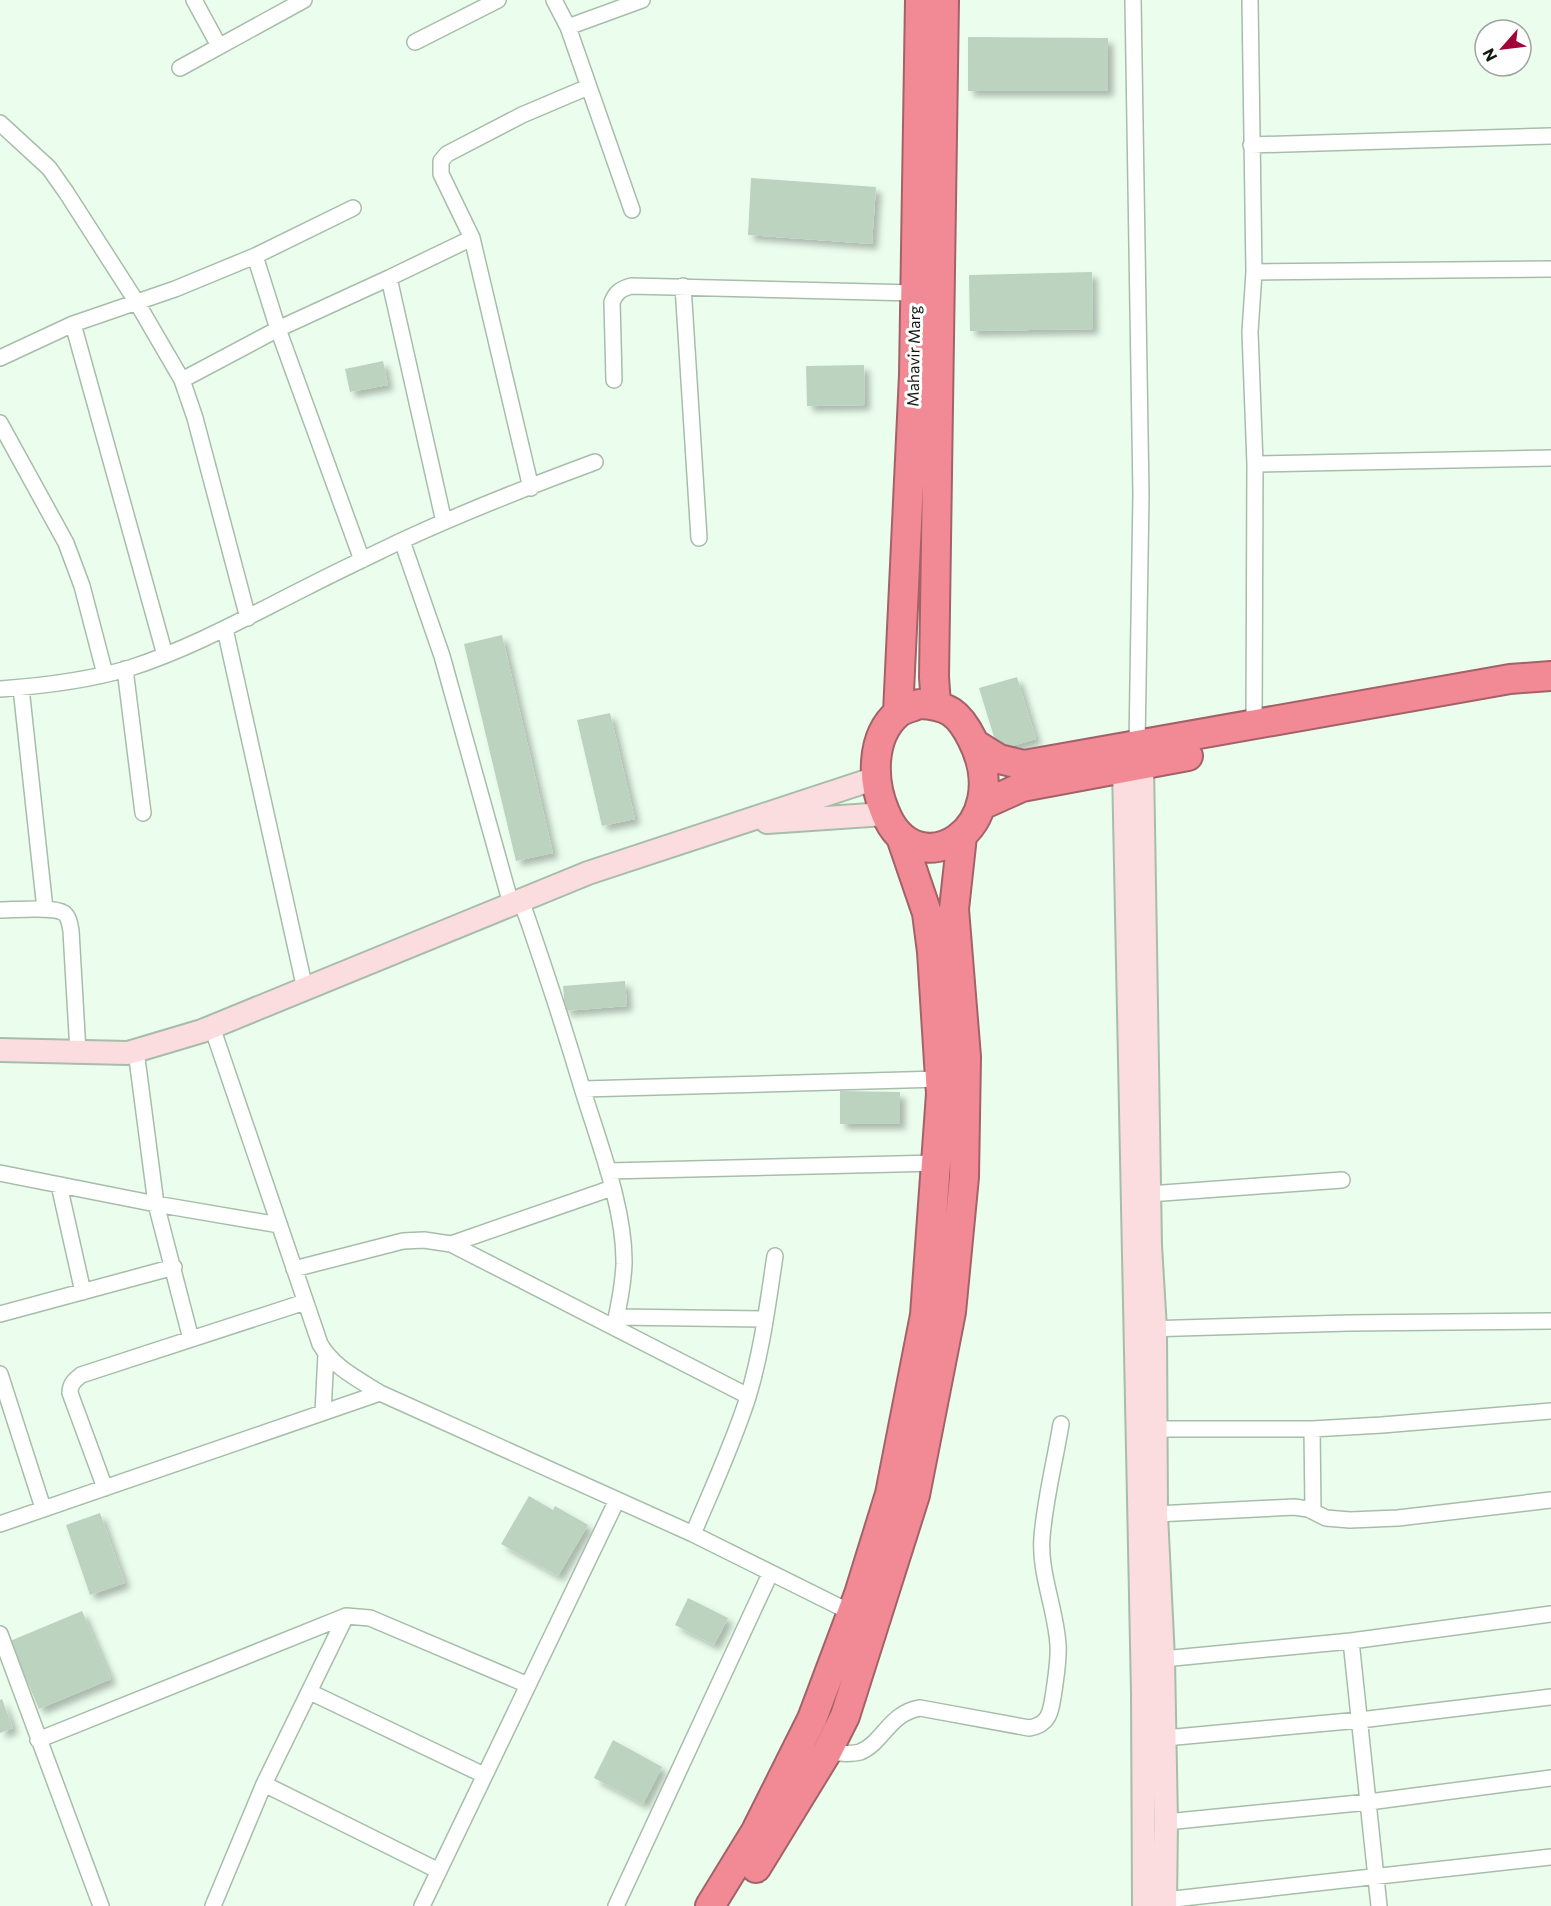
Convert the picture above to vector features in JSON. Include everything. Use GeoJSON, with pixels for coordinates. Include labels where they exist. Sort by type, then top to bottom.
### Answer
{"type":"FeatureCollection","features":[{"type":"Feature","properties":{"kind":"highway","name":"Mahavir Marg"},"geometry":{"type":"LineString","coordinates":[[898,712],[913,387],[920,0]]}},
{"type":"Feature","properties":{"kind":"highway","name":"Mahavir Marg"},"geometry":{"type":"LineString","coordinates":[[936,704],[934,677],[937,375],[944,0]]}},
{"type":"Feature","properties":{"kind":"highway"},"geometry":{"type":"LineString","coordinates":[[982,804],[1022,787],[1135,760],[1254,726],[1510,679],[1546,685]]}},
{"type":"Feature","properties":{"kind":"highway"},"geometry":{"type":"LineString","coordinates":[[975,744],[999,759],[1024,765],[1135,760],[1513,697],[1546,685]]}},
{"type":"Feature","properties":{"kind":"highway"},"geometry":{"type":"LineString","coordinates":[[710,1906],[756,1831],[812,1719],[852,1613],[890,1494],[925,1315],[941,1094],[932,952],[927,913],[901,837],[885,814],[875,766],[881,739],[898,712],[919,704],[936,704],[951,710],[965,726],[975,744],[983,767],[985,788],[982,804],[975,823],[962,836],[945,845],[929,848],[913,845],[901,837]]}},
{"type":"Feature","properties":{"kind":"highway"},"geometry":{"type":"LineString","coordinates":[[732,1906],[826,1752],[845,1716],[915,1495],[951,1312],[964,1177],[966,1056],[954,909],[962,836]]}},
{"type":"Feature","properties":{"kind":"street"},"geometry":{"type":"LineString","coordinates":[[194,0],[219,46]]}},
{"type":"Feature","properties":{"kind":"street"},"geometry":{"type":"LineString","coordinates":[[180,68],[304,0]]}},
{"type":"Feature","properties":{"kind":"street"},"geometry":{"type":"LineString","coordinates":[[415,42],[498,0]]}},
{"type":"Feature","properties":{"kind":"street"},"geometry":{"type":"LineString","coordinates":[[554,0],[568,27],[632,210]]}},
{"type":"Feature","properties":{"kind":"street"},"geometry":{"type":"LineString","coordinates":[[568,27],[642,0]]}},
{"type":"Feature","properties":{"kind":"street"},"geometry":{"type":"LineString","coordinates":[[1133,0],[1141,494],[1135,760],[1145,1330],[1155,1429],[1165,1738],[1166,1822],[1158,1904]]}},
{"type":"Feature","properties":{"kind":"street"},"geometry":{"type":"LineString","coordinates":[[1250,0],[1254,272],[1250,332],[1255,464],[1254,726]]}},
{"type":"Feature","properties":{"kind":"street"},"geometry":{"type":"LineString","coordinates":[[531,488],[472,238],[441,174],[441,161],[447,154],[522,115],[588,87]]}},
{"type":"Feature","properties":{"kind":"street"},"geometry":{"type":"LineString","coordinates":[[0,123],[49,168],[136,301],[182,380],[195,418],[248,618]]}},
{"type":"Feature","properties":{"kind":"street"},"geometry":{"type":"LineString","coordinates":[[1251,145],[1551,136]]}},
{"type":"Feature","properties":{"kind":"street"},"geometry":{"type":"LineString","coordinates":[[0,358],[73,324],[175,289],[255,256],[353,208]]}},
{"type":"Feature","properties":{"kind":"street"},"geometry":{"type":"LineString","coordinates":[[182,380],[278,329],[472,238]]}},
{"type":"Feature","properties":{"kind":"street"},"geometry":{"type":"LineString","coordinates":[[255,256],[278,329],[363,560]]}},
{"type":"Feature","properties":{"kind":"street"},"geometry":{"type":"LineString","coordinates":[[1254,272],[1551,269]]}},
{"type":"Feature","properties":{"kind":"street"},"geometry":{"type":"LineString","coordinates":[[389,278],[444,522]]}},
{"type":"Feature","properties":{"kind":"street"},"geometry":{"type":"LineString","coordinates":[[614,380],[612,302],[615,294],[631,286],[915,293]]}},
{"type":"Feature","properties":{"kind":"street"},"geometry":{"type":"LineString","coordinates":[[683,286],[699,538]]}},
{"type":"Feature","properties":{"kind":"street"},"geometry":{"type":"LineString","coordinates":[[73,324],[165,655]]}},
{"type":"Feature","properties":{"kind":"street"},"geometry":{"type":"LineString","coordinates":[[0,423],[66,543],[82,586],[105,674]]}},
{"type":"Feature","properties":{"kind":"street"},"geometry":{"type":"LineString","coordinates":[[1255,464],[1551,458]]}},
{"type":"Feature","properties":{"kind":"street"},"geometry":{"type":"LineString","coordinates":[[0,690],[105,674],[165,655],[225,629],[444,522],[595,462]]}},
{"type":"Feature","properties":{"kind":"street"},"geometry":{"type":"LineString","coordinates":[[402,541],[442,656],[516,902],[583,1089],[608,1171],[619,1218],[624,1262],[621,1300],[615,1322]]}},
{"type":"Feature","properties":{"kind":"street"},"geometry":{"type":"LineString","coordinates":[[225,629],[305,989]]}},
{"type":"Feature","properties":{"kind":"street"},"geometry":{"type":"LineString","coordinates":[[125,669],[143,813]]}},
{"type":"Feature","properties":{"kind":"street"},"geometry":{"type":"LineString","coordinates":[[21,687],[45,909]]}},
{"type":"Feature","properties":{"kind":"street"},"geometry":{"type":"LineString","coordinates":[[1135,760],[1149,1194],[1145,1330],[1142,1681],[1158,1904]]}},
{"type":"Feature","properties":{"kind":"street"},"geometry":{"type":"LineString","coordinates":[[0,1050],[128,1053],[136,1051],[212,1027],[588,873],[876,778]]}},
{"type":"Feature","properties":{"kind":"street"},"geometry":{"type":"LineString","coordinates":[[731,825],[885,814]]}},
{"type":"Feature","properties":{"kind":"street"},"geometry":{"type":"LineString","coordinates":[[0,909],[45,909],[62,912],[69,921],[78,1052]]}},
{"type":"Feature","properties":{"kind":"street"},"geometry":{"type":"LineString","coordinates":[[212,1027],[320,1344],[326,1354],[340,1367],[380,1393],[693,1534],[852,1613]]}},
{"type":"Feature","properties":{"kind":"street"},"geometry":{"type":"LineString","coordinates":[[136,1051],[156,1204],[191,1339]]}},
{"type":"Feature","properties":{"kind":"street"},"geometry":{"type":"LineString","coordinates":[[583,1089],[940,1079]]}},
{"type":"Feature","properties":{"kind":"street"},"geometry":{"type":"LineString","coordinates":[[608,1171],[937,1163]]}},
{"type":"Feature","properties":{"kind":"street"},"geometry":{"type":"LineString","coordinates":[[0,1173],[156,1204],[279,1225]]}},
{"type":"Feature","properties":{"kind":"street"},"geometry":{"type":"LineString","coordinates":[[1149,1194],[1342,1180]]}},
{"type":"Feature","properties":{"kind":"street"},"geometry":{"type":"LineString","coordinates":[[58,1185],[83,1292]]}},
{"type":"Feature","properties":{"kind":"street"},"geometry":{"type":"LineString","coordinates":[[451,1244],[612,1188]]}},
{"type":"Feature","properties":{"kind":"street"},"geometry":{"type":"LineString","coordinates":[[294,1269],[403,1241],[424,1240],[451,1244],[615,1322],[748,1396]]}},
{"type":"Feature","properties":{"kind":"street"},"geometry":{"type":"LineString","coordinates":[[693,1534],[748,1396],[765,1319],[775,1256]]}},
{"type":"Feature","properties":{"kind":"street"},"geometry":{"type":"LineString","coordinates":[[0,1314],[174,1267]]}},
{"type":"Feature","properties":{"kind":"street"},"geometry":{"type":"LineString","coordinates":[[105,1488],[70,1393],[70,1385],[81,1375],[305,1302]]}},
{"type":"Feature","properties":{"kind":"street"},"geometry":{"type":"LineString","coordinates":[[615,1322],[765,1319]]}},
{"type":"Feature","properties":{"kind":"street"},"geometry":{"type":"LineString","coordinates":[[1145,1330],[1348,1323],[1551,1321]]}},
{"type":"Feature","properties":{"kind":"street"},"geometry":{"type":"LineString","coordinates":[[323,1412],[326,1354]]}},
{"type":"Feature","properties":{"kind":"street"},"geometry":{"type":"LineString","coordinates":[[0,1374],[43,1508]]}},
{"type":"Feature","properties":{"kind":"street"},"geometry":{"type":"LineString","coordinates":[[0,1524],[380,1393]]}},
{"type":"Feature","properties":{"kind":"street"},"geometry":{"type":"LineString","coordinates":[[1155,1429],[1312,1429],[1551,1410]]}},
{"type":"Feature","properties":{"kind":"street"},"geometry":{"type":"LineString","coordinates":[[826,1752],[858,1752],[866,1749],[900,1715],[911,1709],[921,1708],[1029,1728],[1038,1726],[1046,1720],[1050,1711],[1058,1664],[1058,1646],[1044,1565],[1042,1537],[1061,1424]]}},
{"type":"Feature","properties":{"kind":"street"},"geometry":{"type":"LineString","coordinates":[[1312,1429],[1312,1511]]}},
{"type":"Feature","properties":{"kind":"street"},"geometry":{"type":"LineString","coordinates":[[422,1906],[617,1500]]}},
{"type":"Feature","properties":{"kind":"street"},"geometry":{"type":"LineString","coordinates":[[1156,1514],[1294,1507],[1312,1511],[1326,1518],[1376,1519],[1551,1500]]}},
{"type":"Feature","properties":{"kind":"street"},"geometry":{"type":"LineString","coordinates":[[616,1906],[770,1574]]}},
{"type":"Feature","properties":{"kind":"street"},"geometry":{"type":"LineString","coordinates":[[1163,1659],[1351,1641],[1551,1614]]}},
{"type":"Feature","properties":{"kind":"street"},"geometry":{"type":"LineString","coordinates":[[39,1740],[346,1616],[370,1618],[528,1686]]}},
{"type":"Feature","properties":{"kind":"street"},"geometry":{"type":"LineString","coordinates":[[213,1906],[264,1784],[346,1616]]}},
{"type":"Feature","properties":{"kind":"street"},"geometry":{"type":"LineString","coordinates":[[0,1635],[101,1906]]}},
{"type":"Feature","properties":{"kind":"street"},"geometry":{"type":"LineString","coordinates":[[1351,1641],[1379,1906]]}},
{"type":"Feature","properties":{"kind":"street"},"geometry":{"type":"LineString","coordinates":[[310,1692],[484,1776]]}},
{"type":"Feature","properties":{"kind":"street"},"geometry":{"type":"LineString","coordinates":[[1165,1738],[1360,1720],[1551,1697]]}},
{"type":"Feature","properties":{"kind":"street"},"geometry":{"type":"LineString","coordinates":[[1166,1822],[1369,1802],[1551,1778]]}},
{"type":"Feature","properties":{"kind":"street"},"geometry":{"type":"LineString","coordinates":[[264,1784],[439,1871]]}},
{"type":"Feature","properties":{"kind":"street"},"geometry":{"type":"LineString","coordinates":[[1158,1904],[1551,1857]]}},
{"type":"Feature","properties":{"kind":"building"},"geometry":{"type":"Polygon","coordinates":[[[968,37],[1108,38],[1108,91],[968,91],[968,37]]]}},
{"type":"Feature","properties":{"kind":"building"},"geometry":{"type":"Polygon","coordinates":[[[751,178],[876,187],[872,244],[748,235],[751,178]]]}},
{"type":"Feature","properties":{"kind":"building"},"geometry":{"type":"Polygon","coordinates":[[[1092,272],[1093,329],[970,331],[969,275],[1092,272]]]}},
{"type":"Feature","properties":{"kind":"building"},"geometry":{"type":"Polygon","coordinates":[[[383,361],[388,385],[350,392],[345,369],[383,361]]]}},
{"type":"Feature","properties":{"kind":"building"},"geometry":{"type":"Polygon","coordinates":[[[864,365],[865,405],[807,406],[806,366],[864,365]]]}},
{"type":"Feature","properties":{"kind":"building"},"geometry":{"type":"Polygon","coordinates":[[[502,635],[553,853],[516,861],[464,644],[502,635]]]}},
{"type":"Feature","properties":{"kind":"building"},"geometry":{"type":"Polygon","coordinates":[[[1017,677],[1036,739],[998,750],[979,688],[1017,677]]]}},
{"type":"Feature","properties":{"kind":"building"},"geometry":{"type":"Polygon","coordinates":[[[610,713],[635,819],[602,826],[577,720],[610,713]]]}},
{"type":"Feature","properties":{"kind":"building"},"geometry":{"type":"Polygon","coordinates":[[[625,981],[627,1006],[565,1011],[563,986],[625,981]]]}},
{"type":"Feature","properties":{"kind":"building"},"geometry":{"type":"Polygon","coordinates":[[[840,1091],[900,1092],[900,1124],[840,1124],[840,1091]]]}},
{"type":"Feature","properties":{"kind":"building"},"geometry":{"type":"Polygon","coordinates":[[[529,1496],[553,1510],[555,1506],[588,1525],[558,1576],[501,1544],[529,1496]]]}},
{"type":"Feature","properties":{"kind":"building"},"geometry":{"type":"Polygon","coordinates":[[[100,1513],[125,1583],[90,1595],[66,1525],[100,1513]]]}},
{"type":"Feature","properties":{"kind":"building"},"geometry":{"type":"Polygon","coordinates":[[[688,1598],[728,1618],[714,1645],[675,1625],[688,1598]]]}},
{"type":"Feature","properties":{"kind":"building"},"geometry":{"type":"Polygon","coordinates":[[[82,1611],[111,1679],[39,1709],[10,1641],[82,1611]]]}},
{"type":"Feature","properties":{"kind":"building"},"geometry":{"type":"Polygon","coordinates":[[[2,1699],[13,1728],[0,1733],[0,1700],[2,1699]]]}},
{"type":"Feature","properties":{"kind":"building"},"geometry":{"type":"Polygon","coordinates":[[[613,1740],[662,1767],[643,1804],[594,1778],[613,1740]]]}}]}
